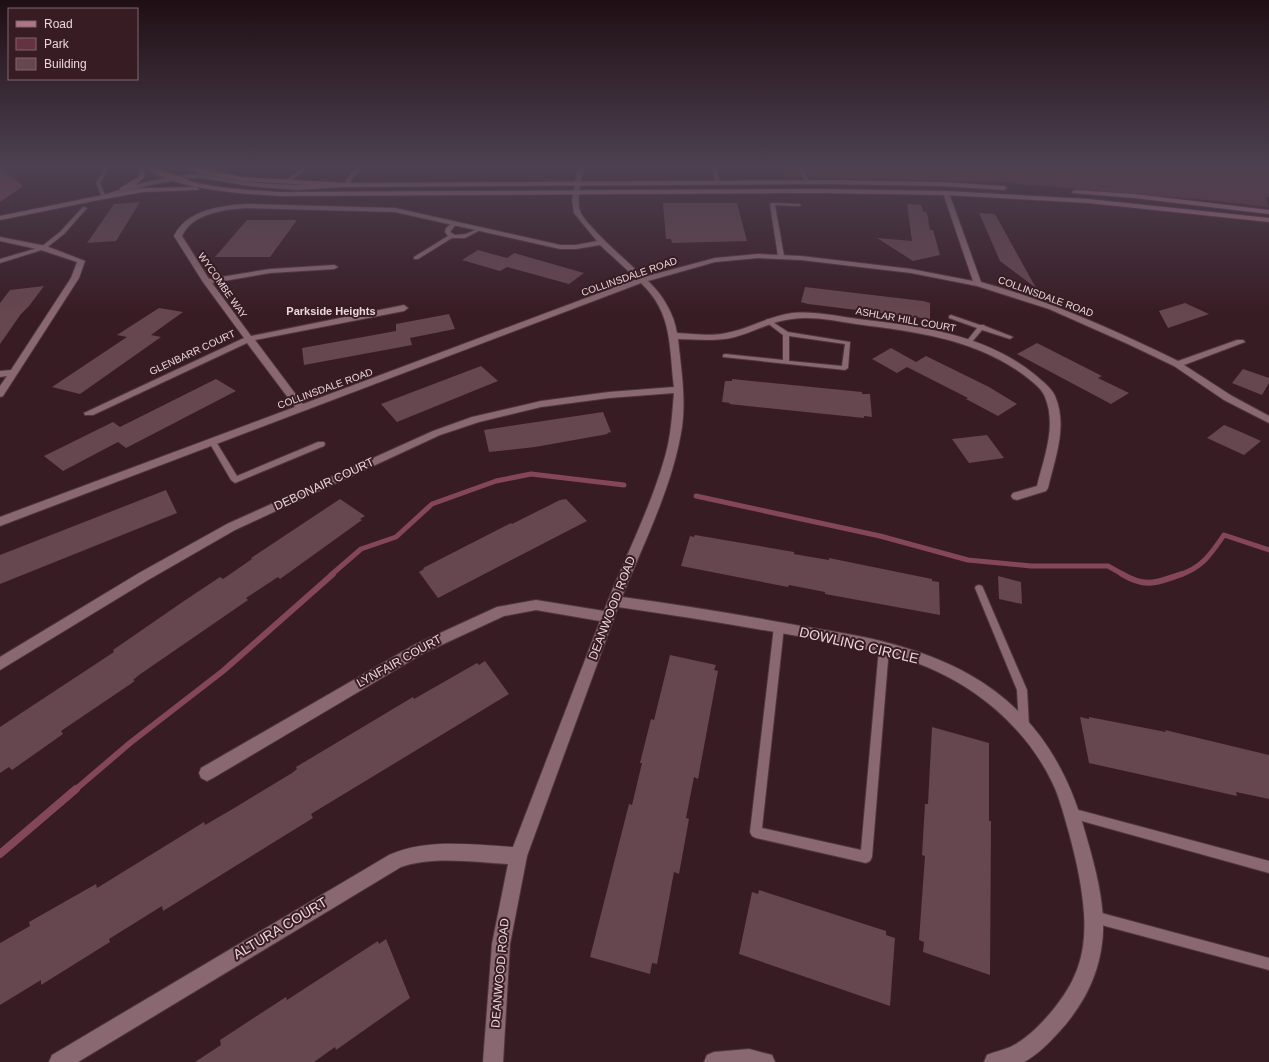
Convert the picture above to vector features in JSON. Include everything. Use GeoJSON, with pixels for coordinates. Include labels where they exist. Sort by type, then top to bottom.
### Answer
{"type":"FeatureCollection","features":[{"type":"Feature","properties":{"kind":"main road"},"geometry":{"type":"LineString","coordinates":[[1227,216],[1269,220]]}},
{"type":"Feature","properties":{"kind":"street"},"geometry":{"type":"LineString","coordinates":[[0,218],[12,216]]}},
{"type":"Feature","properties":{"kind":"street","name":"WYCOMBE WAY"},"geometry":{"type":"LineString","coordinates":[[201,216],[194,218],[182,227],[178,236],[206,282],[301,409]]}},
{"type":"Feature","properties":{"kind":"street","name":"WYCOMBE WAY"},"geometry":{"type":"LineString","coordinates":[[423,216],[560,247],[576,247],[602,242]]}},
{"type":"Feature","properties":{"kind":"street","name":"DEANWOOD ROAD"},"geometry":{"type":"LineString","coordinates":[[493,1062],[501,944],[518,856],[614,601],[662,484],[670,459],[677,426],[679,390],[671,321],[665,308],[655,292],[602,242],[579,216]]}},
{"type":"Feature","properties":{"kind":"street"},"geometry":{"type":"LineString","coordinates":[[954,216],[978,284]]}},
{"type":"Feature","properties":{"kind":"street"},"geometry":{"type":"LineString","coordinates":[[0,238],[43,248],[81,261],[75,278],[0,394]]}},
{"type":"Feature","properties":{"kind":"street","name":"COLLINSDALE ROAD"},"geometry":{"type":"LineString","coordinates":[[0,522],[643,280],[715,260],[758,256],[781,256],[924,273],[978,284],[1015,294],[1052,307],[1178,364],[1228,398],[1269,420]]}},
{"type":"Feature","properties":{"kind":"street"},"geometry":{"type":"LineString","coordinates":[[206,282],[270,271],[334,267]]}},
{"type":"Feature","properties":{"kind":"street","name":"GLENBARR COURT"},"geometry":{"type":"LineString","coordinates":[[89,412],[248,339],[404,308]]}},
{"type":"Feature","properties":{"kind":"street","name":"ASHLAR HILL COURT"},"geometry":{"type":"LineString","coordinates":[[672,336],[730,336],[780,317],[794,315],[826,317],[937,333],[969,342],[994,353],[1019,367],[1039,383],[1049,395],[1054,407],[1056,423],[1054,449],[1042,488],[1017,496]]}},
{"type":"Feature","properties":{"kind":"street"},"geometry":{"type":"LineString","coordinates":[[1178,364],[1240,342]]}},
{"type":"Feature","properties":{"kind":"street"},"geometry":{"type":"LineString","coordinates":[[0,374],[15,372]]}},
{"type":"Feature","properties":{"kind":"street","name":"DEBONAIR COURT"},"geometry":{"type":"LineString","coordinates":[[0,664],[143,576],[232,526],[381,457],[449,428],[492,414],[556,400],[586,396],[679,390]]}},
{"type":"Feature","properties":{"kind":"street","name":"DOWLING CIRCLE"},"geometry":{"type":"LineString","coordinates":[[614,601],[779,627],[884,648],[919,658],[951,671],[978,688],[1024,726],[1045,754],[1058,778],[1071,813],[1089,876],[1094,916],[1093,950],[1084,980],[1064,1010],[1044,1035],[1020,1053],[994,1062]]}},
{"type":"Feature","properties":{"kind":"street","name":"LYNFAIR COURT"},"geometry":{"type":"LineString","coordinates":[[207,773],[419,648],[502,611],[536,605],[608,617]]}},
{"type":"Feature","properties":{"kind":"street","name":"ALTURA COURT"},"geometry":{"type":"LineString","coordinates":[[59,1062],[382,868],[406,857],[454,852],[518,856]]}},
{"type":"Feature","properties":{"kind":"street"},"geometry":{"type":"LineString","coordinates":[[714,1062],[749,1059],[765,1062]]}},
{"type":"Feature","properties":{"kind":"lane"},"geometry":{"type":"LineString","coordinates":[[0,261],[43,248],[62,233],[78,216]]}},
{"type":"Feature","properties":{"kind":"lane"},"geometry":{"type":"LineString","coordinates":[[774,216],[781,256]]}},
{"type":"Feature","properties":{"kind":"lane"},"geometry":{"type":"LineString","coordinates":[[452,236],[448,232],[448,229],[454,223]]}},
{"type":"Feature","properties":{"kind":"lane"},"geometry":{"type":"LineString","coordinates":[[416,258],[452,236],[463,237],[480,229]]}},
{"type":"Feature","properties":{"kind":"lane"},"geometry":{"type":"LineString","coordinates":[[951,316],[982,326],[1010,338]]}},
{"type":"Feature","properties":{"kind":"lane"},"geometry":{"type":"LineString","coordinates":[[725,356],[845,368],[848,343],[786,334],[768,321]]}},
{"type":"Feature","properties":{"kind":"lane"},"geometry":{"type":"LineString","coordinates":[[969,342],[982,326]]}},
{"type":"Feature","properties":{"kind":"lane"},"geometry":{"type":"LineString","coordinates":[[786,334],[786,362]]}},
{"type":"Feature","properties":{"kind":"lane"},"geometry":{"type":"LineString","coordinates":[[213,442],[235,480],[321,444]]}},
{"type":"Feature","properties":{"kind":"lane"},"geometry":{"type":"LineString","coordinates":[[979,588],[1022,690],[1024,726]]}},
{"type":"Feature","properties":{"kind":"lane"},"geometry":{"type":"LineString","coordinates":[[779,627],[756,832],[866,857],[884,648]]}},
{"type":"Feature","properties":{"kind":"lane"},"geometry":{"type":"LineString","coordinates":[[1071,813],[1269,866]]}},
{"type":"Feature","properties":{"kind":"lane"},"geometry":{"type":"LineString","coordinates":[[1094,916],[1269,964]]}},
{"type":"Feature","properties":{"kind":"building"},"geometry":{"type":"Polygon","coordinates":[[[106,216],[132,216],[116,241],[87,243],[106,216]]]}},
{"type":"Feature","properties":{"kind":"building"},"geometry":{"type":"Polygon","coordinates":[[[664,216],[740,216],[747,241],[672,243],[671,239],[666,239],[664,216]]]}},
{"type":"Feature","properties":{"kind":"building"},"geometry":{"type":"Polygon","coordinates":[[[909,216],[927,216],[930,230],[933,230],[940,255],[913,261],[877,238],[912,241],[909,216]]]}},
{"type":"Feature","properties":{"kind":"building"},"geometry":{"type":"Polygon","coordinates":[[[980,216],[996,216],[1036,288],[1000,261],[980,216]]]}},
{"type":"Feature","properties":{"kind":"building"},"geometry":{"type":"Polygon","coordinates":[[[247,220],[297,220],[270,257],[215,257],[247,220]]]}},
{"type":"Feature","properties":{"kind":"building"},"geometry":{"type":"Polygon","coordinates":[[[478,250],[507,258],[514,253],[584,273],[569,284],[507,267],[500,271],[462,260],[478,250]]]}},
{"type":"Feature","properties":{"kind":"building"},"geometry":{"type":"Polygon","coordinates":[[[44,286],[21,314],[0,344],[0,303],[10,290],[44,286]]]}},
{"type":"Feature","properties":{"kind":"building"},"geometry":{"type":"Polygon","coordinates":[[[805,287],[923,301],[930,303],[930,319],[808,304],[801,302],[805,287]]]}},
{"type":"Feature","properties":{"kind":"building"},"geometry":{"type":"Polygon","coordinates":[[[1185,303],[1209,314],[1168,328],[1159,311],[1185,303]]]}},
{"type":"Feature","properties":{"kind":"building"},"geometry":{"type":"Polygon","coordinates":[[[159,308],[183,312],[151,335],[161,337],[80,394],[52,387],[127,337],[117,335],[159,308]]]}},
{"type":"Feature","properties":{"kind":"building"},"geometry":{"type":"Polygon","coordinates":[[[449,314],[455,329],[410,338],[412,345],[304,365],[302,348],[396,331],[396,324],[449,314]]]}},
{"type":"Feature","properties":{"kind":"building"},"geometry":{"type":"Polygon","coordinates":[[[1037,343],[1102,376],[1098,378],[1129,393],[1111,404],[1017,354],[1037,343]]]}},
{"type":"Feature","properties":{"kind":"building"},"geometry":{"type":"Polygon","coordinates":[[[891,348],[916,362],[926,356],[989,387],[1017,404],[998,416],[966,399],[968,398],[907,367],[897,373],[872,359],[891,348]]]}},
{"type":"Feature","properties":{"kind":"building"},"geometry":{"type":"Polygon","coordinates":[[[481,366],[498,381],[397,422],[381,404],[481,366]]]}},
{"type":"Feature","properties":{"kind":"building"},"geometry":{"type":"Polygon","coordinates":[[[1243,369],[1269,378],[1269,383],[1262,395],[1232,383],[1243,369]]]}},
{"type":"Feature","properties":{"kind":"building"},"geometry":{"type":"Polygon","coordinates":[[[216,379],[236,391],[126,448],[118,442],[63,471],[44,456],[113,422],[120,427],[216,379]]]}},
{"type":"Feature","properties":{"kind":"building"},"geometry":{"type":"Polygon","coordinates":[[[732,379],[870,394],[872,417],[864,416],[864,418],[729,404],[730,403],[722,402],[725,381],[732,381],[732,379]]]}},
{"type":"Feature","properties":{"kind":"building"},"geometry":{"type":"Polygon","coordinates":[[[603,412],[611,432],[607,433],[608,434],[535,447],[489,452],[484,430],[603,412]]]}},
{"type":"Feature","properties":{"kind":"building"},"geometry":{"type":"Polygon","coordinates":[[[1224,425],[1261,441],[1244,455],[1207,438],[1224,425]]]}},
{"type":"Feature","properties":{"kind":"building"},"geometry":{"type":"Polygon","coordinates":[[[987,435],[1004,458],[969,463],[952,439],[987,435]]]}},
{"type":"Feature","properties":{"kind":"building"},"geometry":{"type":"Polygon","coordinates":[[[166,490],[177,513],[0,584],[0,555],[166,490]]]}},
{"type":"Feature","properties":{"kind":"building"},"geometry":{"type":"Polygon","coordinates":[[[340,499],[365,516],[360,519],[362,520],[280,579],[278,577],[246,598],[248,600],[139,675],[133,680],[135,681],[61,731],[63,734],[12,770],[9,767],[0,773],[0,727],[114,652],[113,650],[181,603],[220,577],[223,579],[252,559],[251,558],[340,499]]]}},
{"type":"Feature","properties":{"kind":"building"},"geometry":{"type":"Polygon","coordinates":[[[566,499],[587,521],[438,598],[419,572],[424,569],[423,568],[511,523],[512,524],[560,500],[566,499]]]}},
{"type":"Feature","properties":{"kind":"building"},"geometry":{"type":"Polygon","coordinates":[[[695,535],[794,552],[794,554],[811,557],[829,560],[829,558],[932,579],[932,581],[939,582],[940,615],[825,594],[825,592],[789,585],[788,587],[681,566],[690,536],[694,537],[695,535]]]}},
{"type":"Feature","properties":{"kind":"building"},"geometry":{"type":"Polygon","coordinates":[[[998,576],[1021,582],[1022,604],[999,599],[998,576]]]}},
{"type":"Feature","properties":{"kind":"building"},"geometry":{"type":"Polygon","coordinates":[[[670,655],[716,665],[714,670],[718,671],[698,779],[694,777],[686,818],[689,819],[679,874],[674,872],[657,964],[652,963],[650,974],[590,957],[629,804],[632,805],[642,763],[640,763],[651,719],[654,720],[670,655]]]}},
{"type":"Feature","properties":{"kind":"building"},"geometry":{"type":"Polygon","coordinates":[[[485,661],[509,694],[311,814],[313,818],[163,911],[162,906],[109,939],[110,942],[41,985],[41,980],[0,1005],[0,943],[30,926],[29,922],[96,884],[97,888],[204,822],[205,825],[236,807],[292,773],[297,769],[296,767],[413,697],[414,699],[477,663],[479,665],[485,661]]]}},
{"type":"Feature","properties":{"kind":"building"},"geometry":{"type":"Polygon","coordinates":[[[1080,717],[1089,719],[1089,717],[1166,732],[1165,730],[1269,755],[1269,799],[1236,792],[1237,796],[1089,763],[1080,717]]]}},
{"type":"Feature","properties":{"kind":"building"},"geometry":{"type":"Polygon","coordinates":[[[932,727],[989,743],[989,821],[991,821],[990,975],[923,952],[924,942],[919,940],[925,856],[922,855],[925,804],[928,804],[932,727]]]}},
{"type":"Feature","properties":{"kind":"building"},"geometry":{"type":"Polygon","coordinates":[[[759,890],[886,931],[886,935],[895,938],[890,1006],[739,954],[752,892],[758,894],[759,890]]]}},
{"type":"Feature","properties":{"kind":"building"},"geometry":{"type":"Polygon","coordinates":[[[386,939],[410,998],[336,1050],[335,1047],[314,1062],[195,1062],[221,1045],[220,1040],[286,997],[287,1000],[378,941],[379,944],[386,939]]]}},
{"type":"Feature","properties":{"kind":"waterway"},"geometry":{"type":"LineString","coordinates":[[331,575],[361,549],[396,537],[432,504],[496,481],[531,474],[624,485]]}},
{"type":"Feature","properties":{"kind":"waterway"},"geometry":{"type":"LineString","coordinates":[[696,496],[880,536],[968,560],[1031,566],[1108,566],[1124,575]]}},
{"type":"Feature","properties":{"kind":"waterway"},"geometry":{"type":"LineString","coordinates":[[1180,575],[1194,568],[1205,560],[1224,535],[1269,550]]}},
{"type":"Feature","properties":{"kind":"waterway"},"geometry":{"type":"LineString","coordinates":[[75,790],[130,743],[223,671],[333,574]]}},
{"type":"Feature","properties":{"kind":"waterway"},"geometry":{"type":"LineString","coordinates":[[1122,574],[1131,579],[1145,583],[1152,583],[1180,575]]}},
{"type":"Feature","properties":{"kind":"waterway"},"geometry":{"type":"LineString","coordinates":[[0,854],[76,789]]}},
{"type":"Feature","properties":{"kind":"district","name":"Parkside Heights"},"geometry":{"type":"Point","coordinates":[331,311]}}]}
